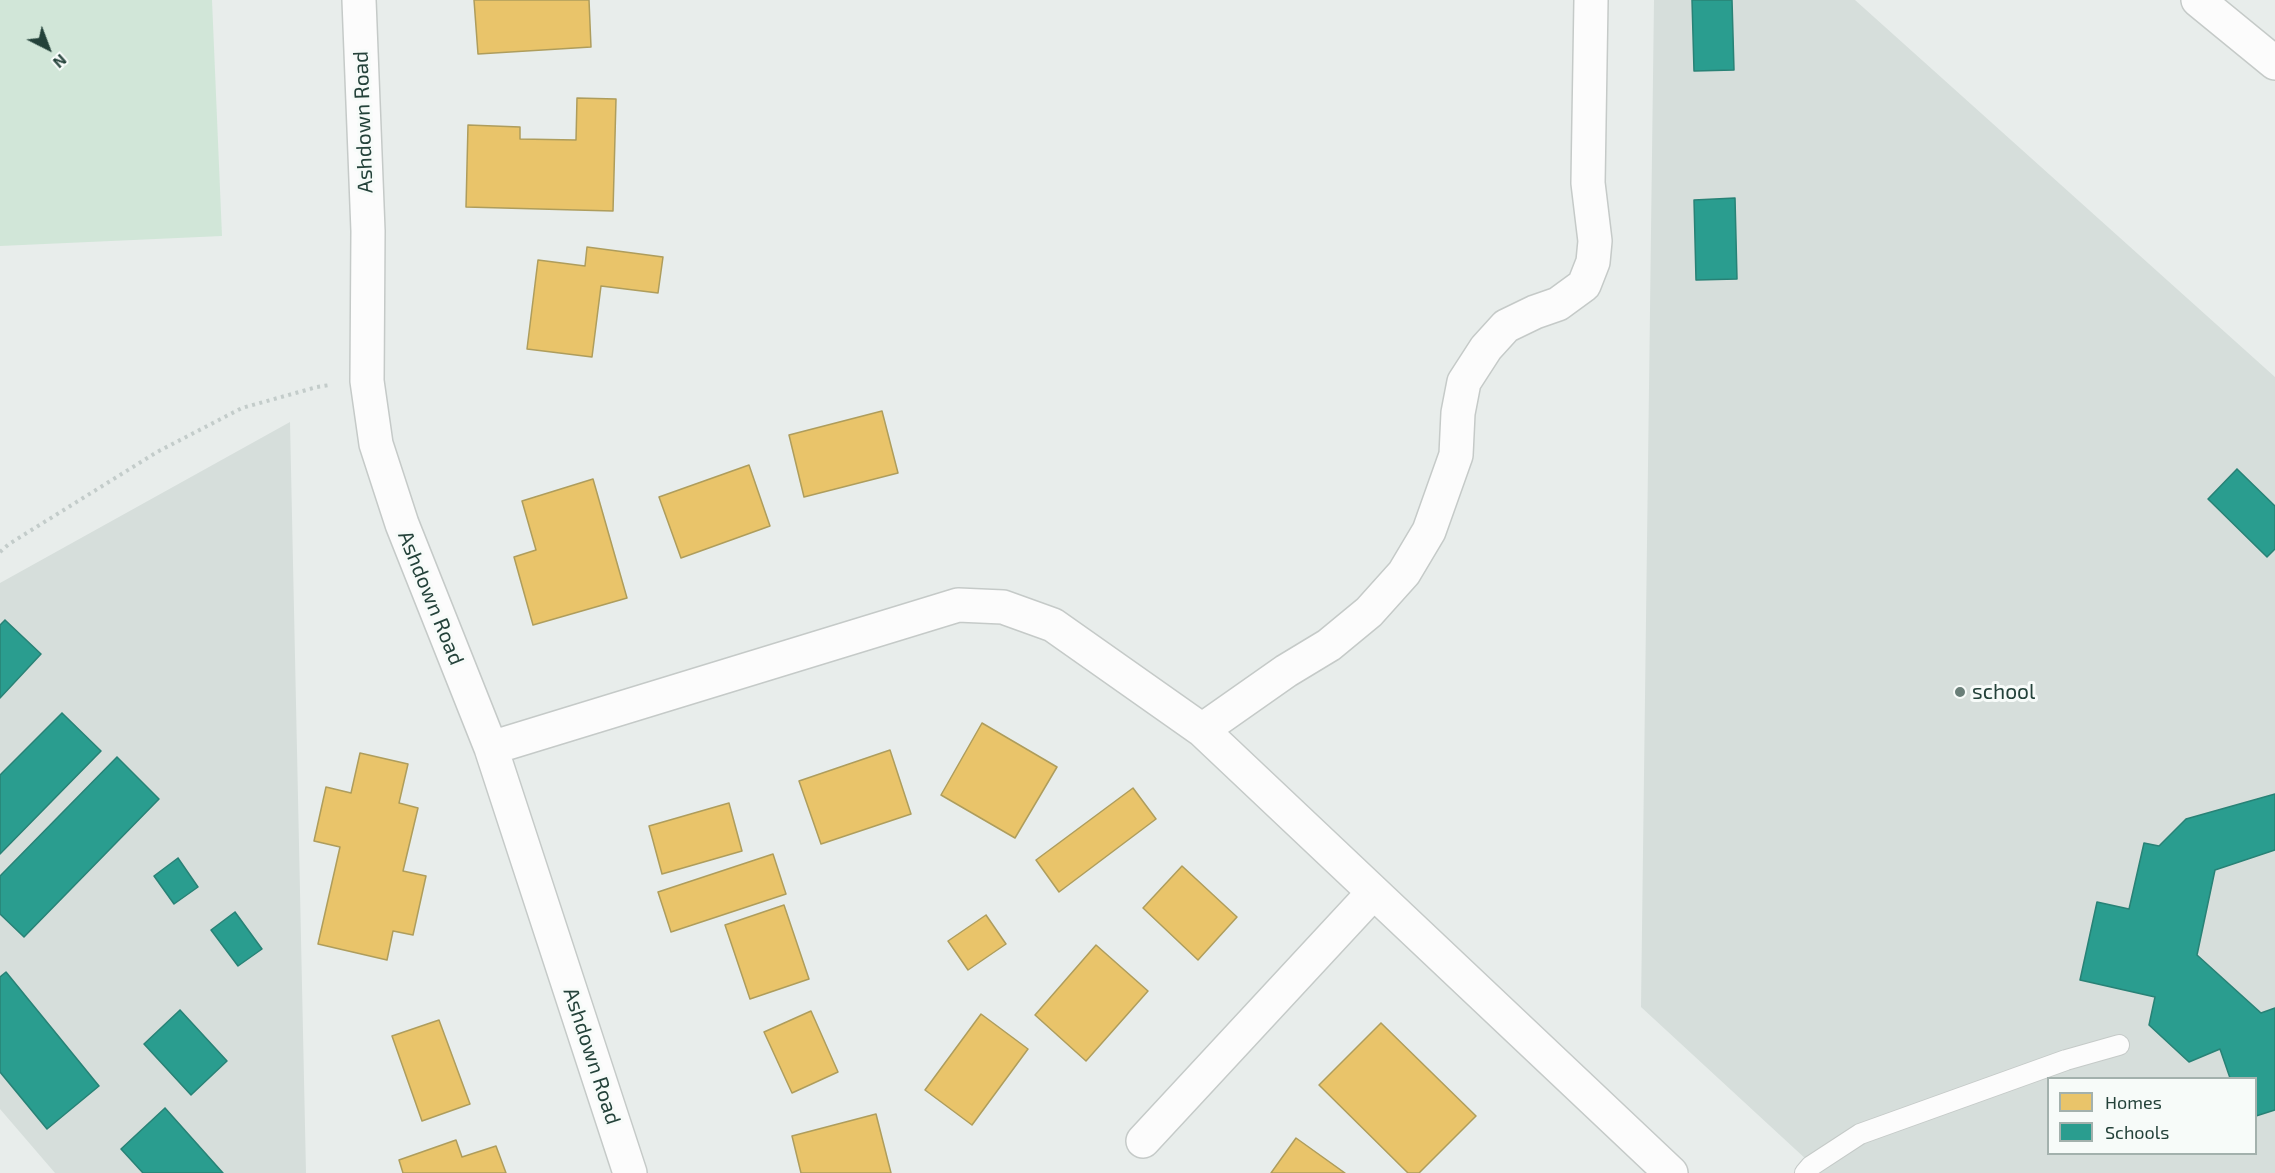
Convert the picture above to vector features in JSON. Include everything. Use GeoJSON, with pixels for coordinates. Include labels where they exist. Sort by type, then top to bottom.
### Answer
{"type":"FeatureCollection","features":[{"type":"Feature","properties":{"kind":"street","name":"Ashdown Road"},"geometry":{"type":"LineString","coordinates":[[359,0],[368,231],[367,381],[376,444],[402,524],[491,748],[630,1173]]}},
{"type":"Feature","properties":{"kind":"street"},"geometry":{"type":"LineString","coordinates":[[1202,730],[1286,671],[1329,645],[1369,612],[1404,573],[1429,531],[1456,455],[1458,412],[1464,382],[1480,356],[1506,326],[1558,304],[1584,285],[1593,262],[1595,241],[1588,183],[1591,0]]}},
{"type":"Feature","properties":{"kind":"street"},"geometry":{"type":"LineString","coordinates":[[2199,0],[2275,63]]}},
{"type":"Feature","properties":{"kind":"street"},"geometry":{"type":"LineString","coordinates":[[491,748],[958,605],[1003,607],[1053,625],[1202,730],[1671,1173]]}},
{"type":"Feature","properties":{"kind":"street"},"geometry":{"type":"LineString","coordinates":[[1143,1141],[1373,893]]}},
{"type":"Feature","properties":{"kind":"lane"},"geometry":{"type":"LineString","coordinates":[[1805,1173],[1811,1166],[1860,1134],[2066,1060],[2118,1045]]}},
{"type":"Feature","properties":{"kind":"path"},"geometry":{"type":"LineString","coordinates":[[0,552],[157,452],[242,408],[317,387],[367,381]]}},
{"type":"Feature","properties":{"kind":"shaded area","name":"school"},"geometry":{"type":"Polygon","coordinates":[[[1654,0],[1855,0],[2275,377],[2275,1173],[1821,1173],[1641,1007],[1654,0]]]}},
{"type":"Feature","properties":{"kind":"shaded area"},"geometry":{"type":"Polygon","coordinates":[[[290,422],[306,1173],[55,1173],[0,1109],[0,583],[290,422]]]}},
{"type":"Feature","properties":{"kind":"green space"},"geometry":{"type":"Polygon","coordinates":[[[0,0],[212,0],[222,236],[0,246],[0,0]]]}},
{"type":"Feature","properties":{"kind":"building: Homes"},"geometry":{"type":"Polygon","coordinates":[[[474,0],[589,0],[591,47],[478,54],[474,0]]]}},
{"type":"Feature","properties":{"kind":"building: Homes"},"geometry":{"type":"Polygon","coordinates":[[[577,98],[616,99],[613,211],[466,207],[468,125],[520,127],[520,139],[576,140],[577,98]]]}},
{"type":"Feature","properties":{"kind":"building: Homes"},"geometry":{"type":"Polygon","coordinates":[[[587,247],[663,257],[658,293],[601,286],[592,357],[527,349],[538,260],[585,266],[587,247]]]}},
{"type":"Feature","properties":{"kind":"building: Homes"},"geometry":{"type":"Polygon","coordinates":[[[882,411],[898,473],[804,497],[789,435],[882,411]]]}},
{"type":"Feature","properties":{"kind":"building: Homes"},"geometry":{"type":"Polygon","coordinates":[[[749,465],[770,526],[681,558],[659,497],[749,465]]]}},
{"type":"Feature","properties":{"kind":"building: Homes"},"geometry":{"type":"Polygon","coordinates":[[[593,479],[627,598],[533,625],[514,557],[536,550],[522,501],[593,479]]]}},
{"type":"Feature","properties":{"kind":"building: Homes"},"geometry":{"type":"Polygon","coordinates":[[[982,723],[1057,767],[1015,838],[941,795],[982,723]]]}},
{"type":"Feature","properties":{"kind":"building: Homes"},"geometry":{"type":"Polygon","coordinates":[[[890,750],[911,814],[821,844],[799,781],[890,750]]]}},
{"type":"Feature","properties":{"kind":"building: Homes"},"geometry":{"type":"Polygon","coordinates":[[[360,753],[408,764],[399,803],[418,808],[403,871],[426,876],[413,935],[393,931],[387,960],[318,944],[340,847],[314,841],[326,787],[351,793],[360,753]]]}},
{"type":"Feature","properties":{"kind":"building: Homes"},"geometry":{"type":"Polygon","coordinates":[[[1133,788],[1156,819],[1059,892],[1036,860],[1133,788]]]}},
{"type":"Feature","properties":{"kind":"building: Homes"},"geometry":{"type":"Polygon","coordinates":[[[729,803],[742,851],[662,874],[649,826],[729,803]]]}},
{"type":"Feature","properties":{"kind":"building: Homes"},"geometry":{"type":"Polygon","coordinates":[[[773,854],[786,894],[671,932],[658,892],[773,854]]]}},
{"type":"Feature","properties":{"kind":"building: Homes"},"geometry":{"type":"Polygon","coordinates":[[[1182,866],[1237,917],[1198,960],[1143,908],[1182,866]]]}},
{"type":"Feature","properties":{"kind":"building: Homes"},"geometry":{"type":"Polygon","coordinates":[[[784,905],[809,979],[750,999],[725,925],[784,905]]]}},
{"type":"Feature","properties":{"kind":"building: Homes"},"geometry":{"type":"Polygon","coordinates":[[[986,915],[1006,944],[968,970],[948,941],[986,915]]]}},
{"type":"Feature","properties":{"kind":"building: Homes"},"geometry":{"type":"Polygon","coordinates":[[[1096,945],[1148,991],[1086,1061],[1035,1015],[1096,945]]]}},
{"type":"Feature","properties":{"kind":"building: Homes"},"geometry":{"type":"Polygon","coordinates":[[[811,1011],[838,1072],[792,1093],[764,1032],[811,1011]]]}},
{"type":"Feature","properties":{"kind":"building: Homes"},"geometry":{"type":"Polygon","coordinates":[[[981,1014],[1028,1049],[972,1125],[925,1090],[981,1014]]]}},
{"type":"Feature","properties":{"kind":"building: Homes"},"geometry":{"type":"Polygon","coordinates":[[[439,1020],[470,1104],[422,1121],[392,1036],[439,1020]]]}},
{"type":"Feature","properties":{"kind":"building: Homes"},"geometry":{"type":"Polygon","coordinates":[[[1381,1023],[1476,1116],[1419,1173],[1408,1173],[1319,1085],[1381,1023]]]}},
{"type":"Feature","properties":{"kind":"building: Homes"},"geometry":{"type":"Polygon","coordinates":[[[876,1114],[891,1173],[801,1173],[792,1136],[876,1114]]]}},
{"type":"Feature","properties":{"kind":"building: Homes"},"geometry":{"type":"Polygon","coordinates":[[[1296,1138],[1345,1173],[1271,1173],[1296,1138]]]}},
{"type":"Feature","properties":{"kind":"building: Homes"},"geometry":{"type":"Polygon","coordinates":[[[456,1140],[462,1157],[496,1146],[506,1173],[403,1173],[399,1160],[456,1140]]]}},
{"type":"Feature","properties":{"kind":"building: Schools"},"geometry":{"type":"Polygon","coordinates":[[[1692,0],[1732,0],[1734,70],[1694,71],[1692,0]]]}},
{"type":"Feature","properties":{"kind":"building: Schools"},"geometry":{"type":"Polygon","coordinates":[[[1735,198],[1737,279],[1696,280],[1694,200],[1735,198]]]}},
{"type":"Feature","properties":{"kind":"building: Schools"},"geometry":{"type":"Polygon","coordinates":[[[2237,469],[2275,506],[2275,549],[2267,557],[2208,499],[2237,469]]]}},
{"type":"Feature","properties":{"kind":"building: Schools"},"geometry":{"type":"Polygon","coordinates":[[[5,620],[41,654],[0,698],[0,625],[5,620]]]}},
{"type":"Feature","properties":{"kind":"building: Schools"},"geometry":{"type":"Polygon","coordinates":[[[62,713],[101,751],[0,854],[0,775],[62,713]]]}},
{"type":"Feature","properties":{"kind":"building: Schools"},"geometry":{"type":"Polygon","coordinates":[[[117,757],[159,799],[24,937],[0,914],[0,876],[117,757]]]}},
{"type":"Feature","properties":{"kind":"building: Schools"},"geometry":{"type":"Polygon","coordinates":[[[2275,794],[2275,850],[2215,870],[2197,955],[2261,1013],[2275,1008],[2275,1110],[2257,1116],[2257,1077],[2230,1077],[2220,1049],[2189,1062],[2149,1025],[2155,997],[2080,980],[2097,902],[2129,909],[2144,843],[2159,846],[2186,819],[2275,794]]]}},
{"type":"Feature","properties":{"kind":"building: Schools"},"geometry":{"type":"Polygon","coordinates":[[[178,858],[198,887],[174,904],[154,876],[178,858]]]}},
{"type":"Feature","properties":{"kind":"building: Schools"},"geometry":{"type":"Polygon","coordinates":[[[235,912],[262,949],[238,966],[211,930],[235,912]]]}},
{"type":"Feature","properties":{"kind":"building: Schools"},"geometry":{"type":"Polygon","coordinates":[[[6,972],[99,1086],[47,1129],[0,1072],[0,977],[6,972]]]}},
{"type":"Feature","properties":{"kind":"building: Schools"},"geometry":{"type":"Polygon","coordinates":[[[180,1010],[227,1061],[191,1095],[144,1044],[180,1010]]]}},
{"type":"Feature","properties":{"kind":"building: Schools"},"geometry":{"type":"Polygon","coordinates":[[[165,1108],[223,1173],[143,1173],[121,1149],[165,1108]]]}},
{"type":"Feature","properties":{"kind":"place","name":"school"},"geometry":{"type":"Point","coordinates":[1960,692]}}]}
